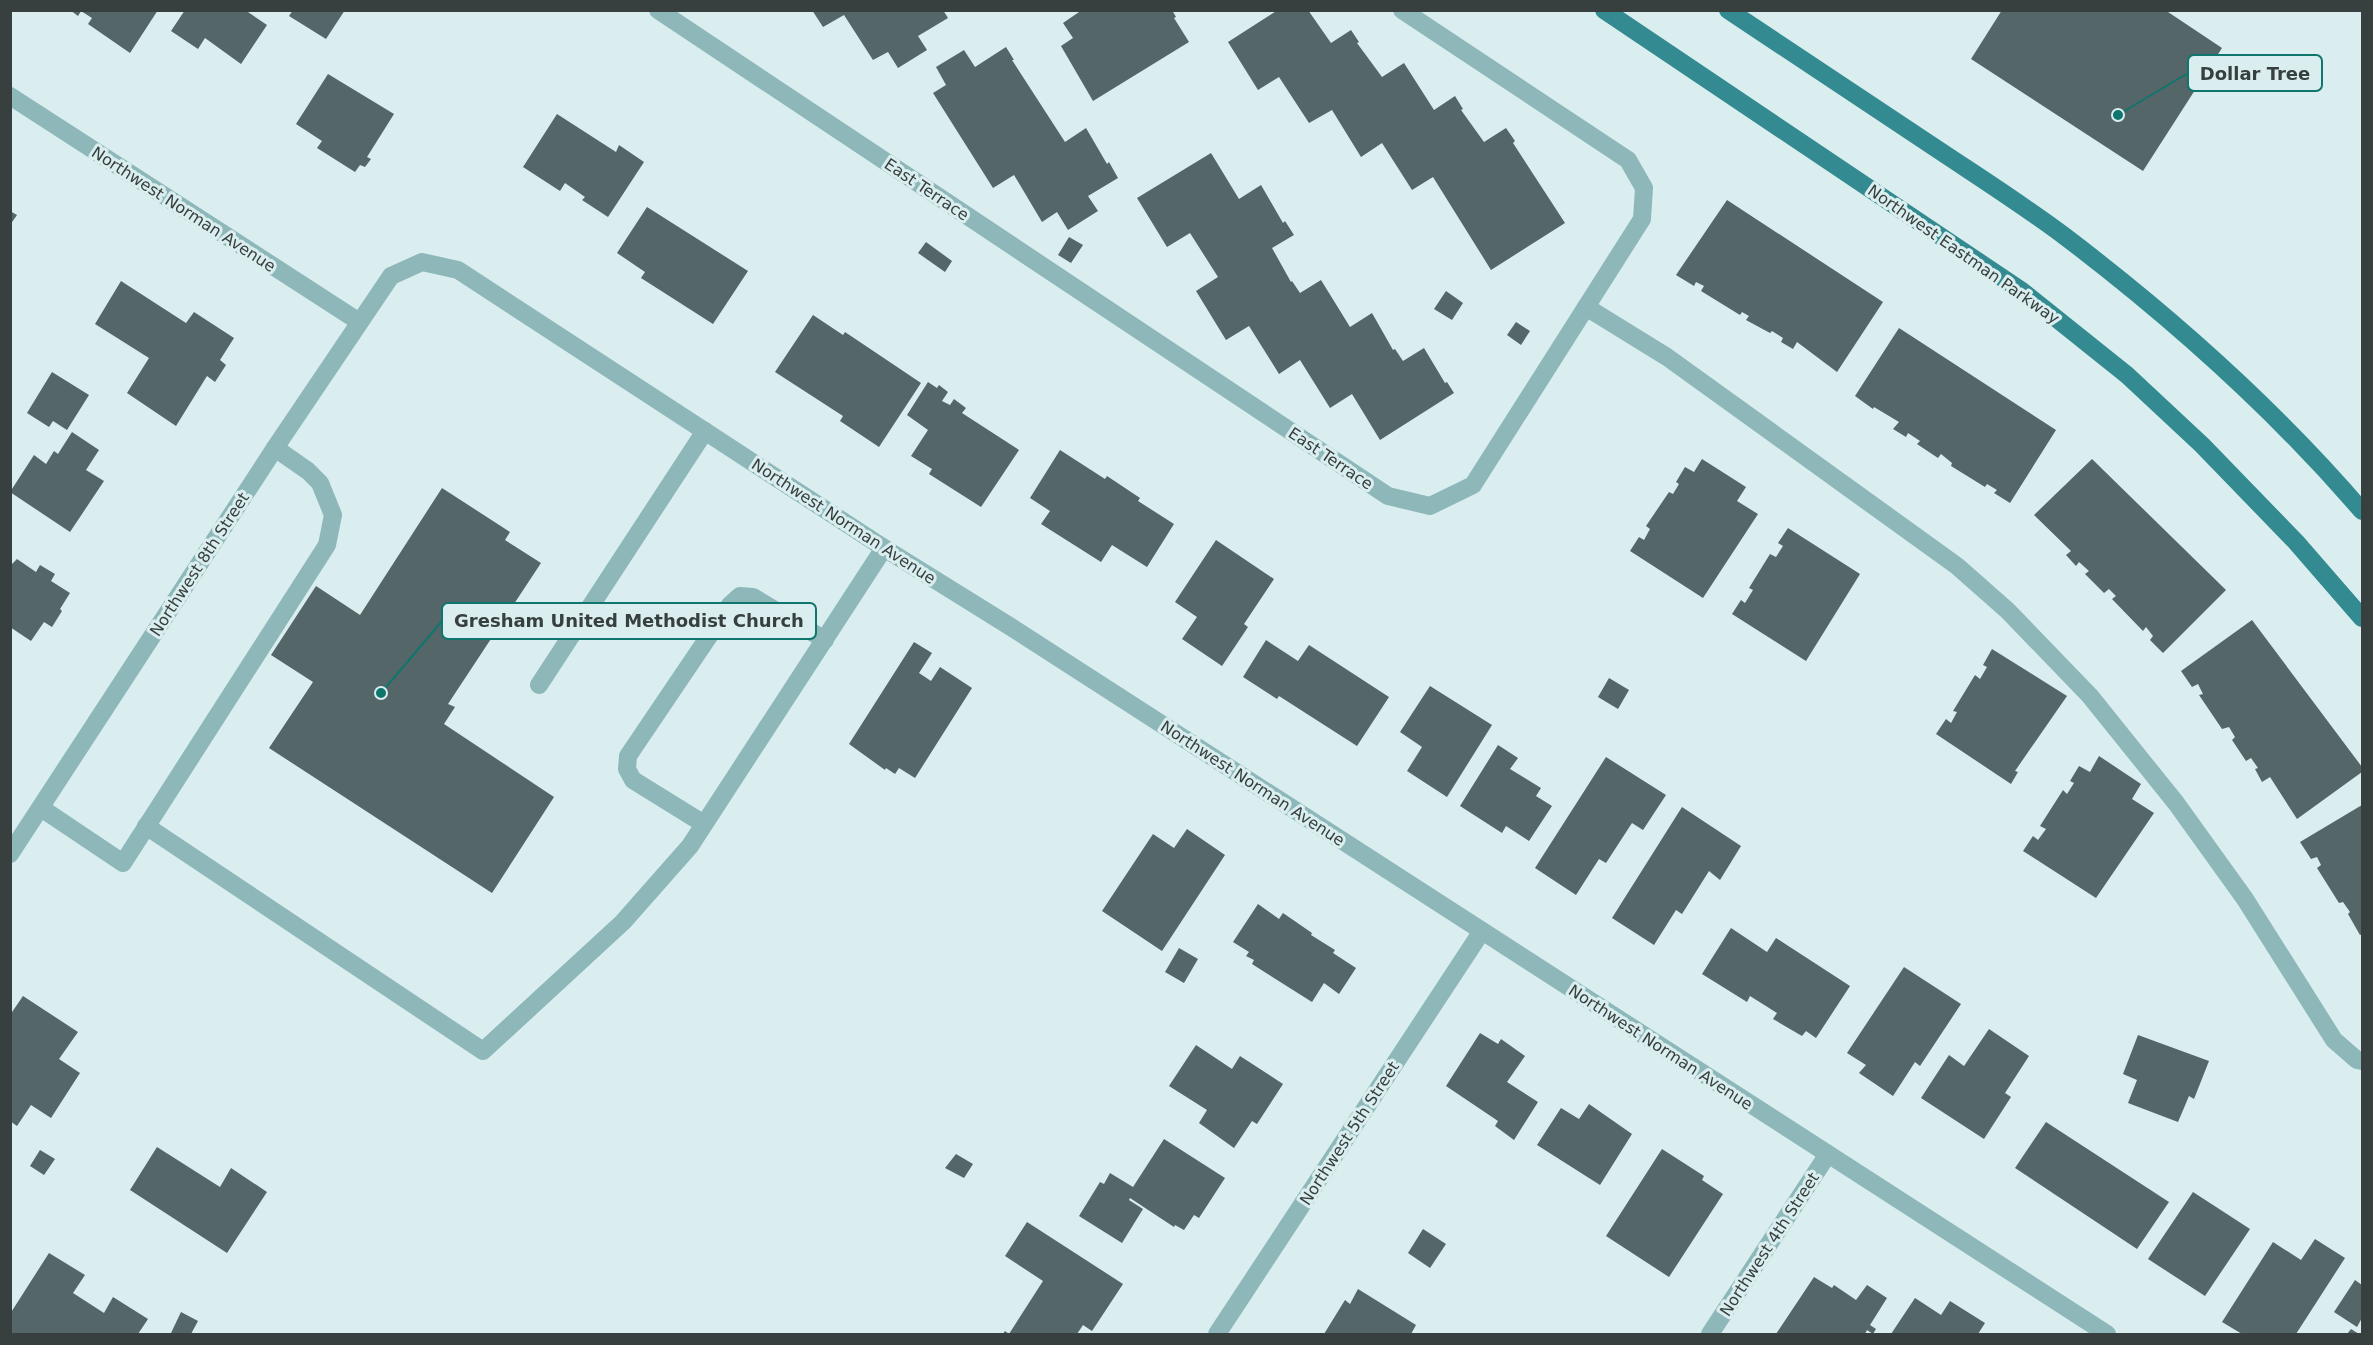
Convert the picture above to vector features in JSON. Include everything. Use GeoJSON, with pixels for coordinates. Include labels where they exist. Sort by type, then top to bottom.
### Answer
{"type":"FeatureCollection","features":[{"type":"Feature","properties":{"kind":"main road","name":"Northwest Eastman Parkway"},"geometry":{"type":"LineString","coordinates":[[1604,10],[2012,285],[2127,375],[2202,445],[2296,542],[2362,618]]}},
{"type":"Feature","properties":{"kind":"main road"},"geometry":{"type":"LineString","coordinates":[[1728,10],[1991,185],[2066,238],[2190,339],[2294,438],[2362,511]]}},
{"type":"Feature","properties":{"kind":"street","name":"East Terrace"},"geometry":{"type":"LineString","coordinates":[[658,10],[1388,496],[1431,506],[1473,485],[1642,219],[1644,188],[1628,160],[1402,10]]}},
{"type":"Feature","properties":{"kind":"street","name":"Northwest Norman Avenue"},"geometry":{"type":"LineString","coordinates":[[10,96],[358,321]]}},
{"type":"Feature","properties":{"kind":"street","name":"Northwest Norman Avenue"},"geometry":{"type":"LineString","coordinates":[[391,276],[422,262],[458,270],[884,548],[1011,627],[2107,1335]]}},
{"type":"Feature","properties":{"kind":"street","name":"Northwest 8th Street"},"geometry":{"type":"LineString","coordinates":[[10,854],[358,321],[391,276]]}},
{"type":"Feature","properties":{"kind":"street"},"geometry":{"type":"LineString","coordinates":[[1586,307],[1667,357],[1957,566],[2008,611],[2090,696],[2176,803],[2245,899],[2334,1040],[2357,1060],[2362,1061]]}},
{"type":"Feature","properties":{"kind":"street"},"geometry":{"type":"LineString","coordinates":[[539,685],[705,431]]}},
{"type":"Feature","properties":{"kind":"street"},"geometry":{"type":"LineString","coordinates":[[41,808],[123,863],[327,545],[333,515],[320,483],[308,471],[275,448]]}},
{"type":"Feature","properties":{"kind":"street"},"geometry":{"type":"LineString","coordinates":[[146,826],[483,1051],[623,922],[690,846],[884,548]]}},
{"type":"Feature","properties":{"kind":"street"},"geometry":{"type":"LineString","coordinates":[[704,824],[633,780],[627,769],[628,756],[730,605],[740,596],[753,597],[825,640]]}},
{"type":"Feature","properties":{"kind":"street","name":"Northwest 5th Street"},"geometry":{"type":"LineString","coordinates":[[1217,1335],[1482,931]]}},
{"type":"Feature","properties":{"kind":"street","name":"Northwest 4th Street"},"geometry":{"type":"LineString","coordinates":[[1710,1335],[1828,1154]]}},
{"type":"Feature","properties":{"kind":"building"},"geometry":{"type":"Polygon","coordinates":[[[70,10],[158,10],[130,53],[88,24],[92,18],[81,11],[78,16],[70,10]]]}},
{"type":"Feature","properties":{"kind":"building"},"geometry":{"type":"Polygon","coordinates":[[[185,10],[245,10],[267,25],[241,64],[205,38],[198,49],[171,31],[185,10]]]}},
{"type":"Feature","properties":{"kind":"building"},"geometry":{"type":"Polygon","coordinates":[[[293,10],[345,10],[326,39],[289,16],[293,10]]]}},
{"type":"Feature","properties":{"kind":"building"},"geometry":{"type":"Polygon","coordinates":[[[812,10],[943,10],[948,18],[918,36],[927,50],[898,68],[888,52],[873,60],[844,15],[823,27],[812,10]]]}},
{"type":"Feature","properties":{"kind":"building"},"geometry":{"type":"Polygon","coordinates":[[[1082,10],[1172,10],[1176,17],[1174,18],[1189,42],[1093,101],[1061,46],[1073,38],[1063,23],[1082,10]]]}},
{"type":"Feature","properties":{"kind":"building"},"geometry":{"type":"Polygon","coordinates":[[[1278,10],[1308,10],[1331,43],[1351,30],[1359,42],[1357,43],[1382,77],[1404,63],[1434,110],[1455,96],[1463,109],[1461,110],[1484,142],[1506,128],[1515,141],[1513,143],[1565,223],[1491,270],[1433,177],[1412,190],[1382,143],[1361,157],[1332,110],[1309,123],[1279,77],[1258,90],[1228,42],[1278,10]]]}},
{"type":"Feature","properties":{"kind":"building"},"geometry":{"type":"Polygon","coordinates":[[[2002,10],[2165,10],[2222,48],[2143,171],[1971,59],[2002,10]]]}},
{"type":"Feature","properties":{"kind":"building"},"geometry":{"type":"Polygon","coordinates":[[[1006,47],[1065,142],[1086,128],[1118,178],[1088,196],[1098,211],[1068,230],[1057,212],[1042,222],[1014,175],[993,188],[933,93],[946,85],[936,67],[964,50],[975,67],[1006,47]]]}},
{"type":"Feature","properties":{"kind":"building"},"geometry":{"type":"Polygon","coordinates":[[[328,74],[394,114],[367,157],[371,159],[365,167],[360,165],[355,172],[317,148],[322,141],[296,124],[328,74]]]}},
{"type":"Feature","properties":{"kind":"building"},"geometry":{"type":"Polygon","coordinates":[[[557,114],[616,152],[619,145],[644,162],[608,217],[582,200],[585,197],[565,183],[560,191],[523,167],[557,114]]]}},
{"type":"Feature","properties":{"kind":"building"},"geometry":{"type":"Polygon","coordinates":[[[1211,153],[1239,199],[1261,185],[1283,223],[1285,221],[1294,235],[1272,248],[1291,282],[1300,293],[1321,280],[1350,327],[1372,313],[1393,350],[1395,349],[1403,361],[1424,348],[1445,383],[1447,382],[1454,393],[1380,440],[1352,394],[1330,408],[1300,360],[1279,374],[1249,326],[1226,340],[1196,291],[1218,277],[1190,233],[1167,247],[1137,198],[1211,153]]]}},
{"type":"Feature","properties":{"kind":"building"},"geometry":{"type":"Polygon","coordinates":[[[1727,200],[1883,302],[1837,372],[1797,342],[1793,349],[1781,342],[1783,338],[1772,331],[1770,333],[1746,320],[1749,316],[1742,312],[1740,315],[1701,291],[1704,286],[1696,282],[1694,286],[1676,275],[1727,200]]]}},
{"type":"Feature","properties":{"kind":"building"},"geometry":{"type":"Polygon","coordinates":[[[647,207],[748,271],[713,324],[641,278],[645,272],[617,253],[647,207]]]}},
{"type":"Feature","properties":{"kind":"building"},"geometry":{"type":"Polygon","coordinates":[[[10,211],[17,215],[10,225],[10,211]]]}},
{"type":"Feature","properties":{"kind":"building"},"geometry":{"type":"Polygon","coordinates":[[[1069,237],[1083,245],[1071,263],[1058,255],[1069,237]]]}},
{"type":"Feature","properties":{"kind":"building"},"geometry":{"type":"Polygon","coordinates":[[[926,242],[952,261],[945,272],[918,253],[926,242]]]}},
{"type":"Feature","properties":{"kind":"building"},"geometry":{"type":"Polygon","coordinates":[[[121,281],[186,323],[194,312],[234,338],[220,360],[226,365],[215,382],[207,376],[176,426],[127,393],[149,358],[95,324],[121,281]]]}},
{"type":"Feature","properties":{"kind":"building"},"geometry":{"type":"Polygon","coordinates":[[[1446,291],[1463,303],[1452,320],[1434,309],[1446,291]]]}},
{"type":"Feature","properties":{"kind":"building"},"geometry":{"type":"Polygon","coordinates":[[[813,315],[843,335],[845,332],[921,383],[879,447],[840,421],[843,416],[775,372],[813,315]]]}},
{"type":"Feature","properties":{"kind":"building"},"geometry":{"type":"Polygon","coordinates":[[[1516,322],[1530,331],[1521,345],[1507,335],[1516,322]]]}},
{"type":"Feature","properties":{"kind":"building"},"geometry":{"type":"Polygon","coordinates":[[[1899,328],[2056,430],[2010,503],[1994,493],[1997,490],[1987,484],[1985,487],[1951,466],[1952,463],[1941,454],[1938,458],[1917,444],[1920,441],[1908,433],[1906,437],[1893,429],[1899,422],[1874,407],[1873,409],[1855,396],[1899,328]]]}},
{"type":"Feature","properties":{"kind":"building"},"geometry":{"type":"Polygon","coordinates":[[[52,372],[89,395],[67,430],[53,421],[49,427],[27,413],[52,372]]]}},
{"type":"Feature","properties":{"kind":"building"},"geometry":{"type":"Polygon","coordinates":[[[928,382],[937,388],[939,385],[948,392],[942,401],[950,405],[954,399],[966,408],[962,413],[1019,450],[981,507],[929,474],[932,469],[911,456],[928,430],[907,415],[928,382]]]}},
{"type":"Feature","properties":{"kind":"building"},"geometry":{"type":"Polygon","coordinates":[[[72,432],[99,450],[86,470],[104,481],[70,532],[10,492],[34,455],[46,464],[54,451],[58,454],[72,432]]]}},
{"type":"Feature","properties":{"kind":"building"},"geometry":{"type":"Polygon","coordinates":[[[1060,450],[1105,479],[1107,476],[1140,498],[1138,501],[1174,524],[1147,567],[1112,545],[1101,562],[1041,524],[1050,511],[1030,498],[1060,450]]]}},
{"type":"Feature","properties":{"kind":"building"},"geometry":{"type":"Polygon","coordinates":[[[1702,459],[1746,487],[1737,501],[1758,514],[1703,598],[1630,551],[1639,537],[1644,540],[1650,529],[1646,526],[1669,492],[1673,494],[1679,484],[1676,482],[1685,467],[1694,472],[1702,459]]]}},
{"type":"Feature","properties":{"kind":"building"},"geometry":{"type":"Polygon","coordinates":[[[2092,459],[2226,590],[2163,653],[2150,640],[2153,636],[2146,627],[2143,631],[2112,599],[2116,596],[2109,589],[2104,593],[2085,574],[2089,571],[2079,562],[2076,566],[2066,555],[2071,551],[2034,515],[2092,459]]]}},
{"type":"Feature","properties":{"kind":"building"},"geometry":{"type":"Polygon","coordinates":[[[442,488],[510,532],[505,540],[541,563],[448,704],[455,707],[444,724],[554,797],[492,893],[269,748],[313,682],[271,655],[316,586],[360,615],[442,488]]]}},
{"type":"Feature","properties":{"kind":"building"},"geometry":{"type":"Polygon","coordinates":[[[1788,528],[1860,574],[1806,661],[1732,614],[1741,600],[1745,603],[1753,590],[1749,588],[1770,554],[1776,557],[1783,546],[1778,543],[1788,528]]]}},
{"type":"Feature","properties":{"kind":"building"},"geometry":{"type":"Polygon","coordinates":[[[1216,540],[1274,579],[1244,624],[1248,627],[1222,666],[1182,639],[1197,617],[1175,602],[1216,540]]]}},
{"type":"Feature","properties":{"kind":"building"},"geometry":{"type":"Polygon","coordinates":[[[17,559],[36,572],[40,565],[55,574],[51,581],[70,593],[52,627],[44,622],[31,641],[10,627],[10,566],[17,559]]]}},
{"type":"Feature","properties":{"kind":"building"},"geometry":{"type":"Polygon","coordinates":[[[2252,620],[2362,767],[2362,772],[2297,819],[2270,777],[2262,782],[2255,769],[2258,768],[2251,758],[2246,761],[2232,740],[2235,737],[2229,727],[2222,729],[2199,695],[2203,694],[2198,684],[2192,687],[2181,671],[2252,620]]]}},
{"type":"Feature","properties":{"kind":"building"},"geometry":{"type":"Polygon","coordinates":[[[1266,640],[1298,661],[1309,645],[1389,697],[1357,746],[1279,696],[1277,699],[1243,677],[1266,640]]]}},
{"type":"Feature","properties":{"kind":"building"},"geometry":{"type":"Polygon","coordinates":[[[914,642],[932,653],[919,673],[931,681],[940,667],[972,688],[915,778],[899,768],[895,774],[886,768],[885,770],[849,744],[914,642]]]}},
{"type":"Feature","properties":{"kind":"building"},"geometry":{"type":"Polygon","coordinates":[[[1992,649],[2067,696],[2015,771],[2018,772],[2011,784],[1936,734],[1946,719],[1951,723],[1957,712],[1953,711],[1975,675],[1980,679],[1987,667],[1983,665],[1992,649]]]}},
{"type":"Feature","properties":{"kind":"building"},"geometry":{"type":"Polygon","coordinates":[[[1609,678],[1629,690],[1618,709],[1598,697],[1609,678]]]}},
{"type":"Feature","properties":{"kind":"building"},"geometry":{"type":"Polygon","coordinates":[[[1430,686],[1492,725],[1447,797],[1407,771],[1422,747],[1400,732],[1430,686]]]}},
{"type":"Feature","properties":{"kind":"building"},"geometry":{"type":"Polygon","coordinates":[[[1498,745],[1518,758],[1510,769],[1541,788],[1536,796],[1552,806],[1529,841],[1506,826],[1502,833],[1460,806],[1498,745]]]}},
{"type":"Feature","properties":{"kind":"building"},"geometry":{"type":"Polygon","coordinates":[[[2099,756],[2141,784],[2132,799],[2154,813],[2096,898],[2023,851],[2033,836],[2038,840],[2046,829],[2040,826],[2063,790],[2067,794],[2074,783],[2070,781],[2079,766],[2090,772],[2099,756]]]}},
{"type":"Feature","properties":{"kind":"building"},"geometry":{"type":"Polygon","coordinates":[[[1606,757],[1666,795],[1643,830],[1632,823],[1606,863],[1599,859],[1576,895],[1535,868],[1606,757]]]}},
{"type":"Feature","properties":{"kind":"building"},"geometry":{"type":"Polygon","coordinates":[[[2362,805],[2362,934],[2360,935],[2348,914],[2350,912],[2343,902],[2339,903],[2317,868],[2321,865],[2317,857],[2311,859],[2300,842],[2362,805]]]}},
{"type":"Feature","properties":{"kind":"building"},"geometry":{"type":"Polygon","coordinates":[[[1682,807],[1741,846],[1720,880],[1709,871],[1682,914],[1676,910],[1654,945],[1612,918],[1682,807]]]}},
{"type":"Feature","properties":{"kind":"building"},"geometry":{"type":"Polygon","coordinates":[[[1187,829],[1225,855],[1162,951],[1102,911],[1153,834],[1174,848],[1187,829]]]}},
{"type":"Feature","properties":{"kind":"building"},"geometry":{"type":"Polygon","coordinates":[[[1258,904],[1279,919],[1283,913],[1335,950],[1333,953],[1356,968],[1339,994],[1324,983],[1312,1002],[1252,964],[1254,960],[1246,956],[1249,952],[1233,942],[1258,904]]]}},
{"type":"Feature","properties":{"kind":"building"},"geometry":{"type":"Polygon","coordinates":[[[1731,928],[1767,952],[1776,938],[1850,986],[1816,1038],[1806,1031],[1802,1036],[1773,1019],[1777,1013],[1750,996],[1747,1002],[1702,974],[1731,928]]]}},
{"type":"Feature","properties":{"kind":"building"},"geometry":{"type":"Polygon","coordinates":[[[1179,948],[1198,959],[1184,983],[1165,972],[1179,948]]]}},
{"type":"Feature","properties":{"kind":"building"},"geometry":{"type":"Polygon","coordinates":[[[1904,967],[1961,1004],[1920,1066],[1915,1062],[1893,1096],[1859,1073],[1866,1065],[1847,1053],[1904,967]]]}},
{"type":"Feature","properties":{"kind":"building"},"geometry":{"type":"Polygon","coordinates":[[[23,996],[78,1032],[59,1059],[80,1073],[51,1118],[31,1105],[17,1126],[10,1121],[10,1015],[23,996]]]}},
{"type":"Feature","properties":{"kind":"building"},"geometry":{"type":"Polygon","coordinates":[[[1989,1029],[2029,1056],[2005,1093],[2011,1097],[1984,1139],[1921,1098],[1949,1055],[1964,1066],[1989,1029]]]}},
{"type":"Feature","properties":{"kind":"building"},"geometry":{"type":"Polygon","coordinates":[[[1480,1033],[1498,1044],[1501,1039],[1525,1056],[1507,1082],[1538,1102],[1514,1140],[1495,1126],[1498,1121],[1446,1086],[1480,1033]]]}},
{"type":"Feature","properties":{"kind":"building"},"geometry":{"type":"Polygon","coordinates":[[[2138,1035],[2209,1061],[2194,1099],[2189,1096],[2178,1122],[2128,1103],[2137,1080],[2123,1074],[2138,1035]]]}},
{"type":"Feature","properties":{"kind":"building"},"geometry":{"type":"Polygon","coordinates":[[[1196,1045],[1232,1069],[1240,1056],[1283,1084],[1257,1124],[1252,1121],[1234,1148],[1199,1123],[1207,1110],[1169,1086],[1196,1045]]]}},
{"type":"Feature","properties":{"kind":"building"},"geometry":{"type":"Polygon","coordinates":[[[1589,1104],[1632,1134],[1600,1185],[1537,1145],[1561,1108],[1579,1119],[1589,1104]]]}},
{"type":"Feature","properties":{"kind":"building"},"geometry":{"type":"Polygon","coordinates":[[[2046,1122],[2169,1202],[2137,1249],[2015,1168],[2046,1122]]]}},
{"type":"Feature","properties":{"kind":"building"},"geometry":{"type":"Polygon","coordinates":[[[1164,1139],[1225,1178],[1199,1218],[1194,1215],[1184,1230],[1175,1225],[1174,1227],[1130,1198],[1129,1200],[1143,1209],[1122,1243],[1079,1216],[1100,1182],[1104,1184],[1110,1173],[1133,1187],[1164,1139]]]}},
{"type":"Feature","properties":{"kind":"building"},"geometry":{"type":"Polygon","coordinates":[[[157,1147],[220,1187],[231,1168],[267,1192],[227,1253],[130,1190],[157,1147]]]}},
{"type":"Feature","properties":{"kind":"building"},"geometry":{"type":"Polygon","coordinates":[[[1662,1149],[1704,1176],[1702,1180],[1723,1194],[1669,1277],[1606,1236],[1662,1149]]]}},
{"type":"Feature","properties":{"kind":"building"},"geometry":{"type":"Polygon","coordinates":[[[40,1150],[55,1159],[44,1175],[30,1166],[40,1150]]]}},
{"type":"Feature","properties":{"kind":"building"},"geometry":{"type":"Polygon","coordinates":[[[956,1154],[973,1164],[964,1178],[945,1168],[956,1154]]]}},
{"type":"Feature","properties":{"kind":"building"},"geometry":{"type":"Polygon","coordinates":[[[2193,1192],[2250,1229],[2205,1296],[2148,1259],[2193,1192]]]}},
{"type":"Feature","properties":{"kind":"building"},"geometry":{"type":"Polygon","coordinates":[[[1027,1222],[1123,1284],[1092,1331],[1083,1325],[1077,1334],[1009,1334],[1043,1281],[1005,1256],[1027,1222]]]}},
{"type":"Feature","properties":{"kind":"building"},"geometry":{"type":"Polygon","coordinates":[[[1423,1229],[1446,1244],[1430,1268],[1408,1253],[1423,1229]]]}},
{"type":"Feature","properties":{"kind":"building"},"geometry":{"type":"Polygon","coordinates":[[[2315,1239],[2345,1258],[2296,1334],[2242,1334],[2222,1322],[2273,1242],[2301,1260],[2315,1239]]]}},
{"type":"Feature","properties":{"kind":"building"},"geometry":{"type":"Polygon","coordinates":[[[49,1253],[85,1275],[73,1293],[104,1313],[113,1297],[148,1319],[138,1334],[10,1334],[10,1314],[49,1253]]]}},
{"type":"Feature","properties":{"kind":"building"},"geometry":{"type":"Polygon","coordinates":[[[1814,1277],[1832,1288],[1834,1285],[1856,1300],[1867,1285],[1887,1298],[1870,1325],[1876,1329],[1873,1334],[1867,1330],[1865,1334],[1776,1334],[1814,1277]]]}},
{"type":"Feature","properties":{"kind":"building"},"geometry":{"type":"Polygon","coordinates":[[[2355,1280],[2362,1285],[2362,1318],[2357,1327],[2334,1312],[2355,1280]]]}},
{"type":"Feature","properties":{"kind":"building"},"geometry":{"type":"Polygon","coordinates":[[[1358,1289],[1416,1325],[1411,1334],[1324,1334],[1345,1300],[1350,1304],[1358,1289]]]}},
{"type":"Feature","properties":{"kind":"building"},"geometry":{"type":"Polygon","coordinates":[[[1915,1298],[1941,1315],[1950,1301],[1985,1323],[1978,1334],[1891,1334],[1915,1298]]]}},
{"type":"Feature","properties":{"kind":"building"},"geometry":{"type":"Polygon","coordinates":[[[181,1312],[198,1321],[191,1334],[171,1333],[181,1312]]]}},
{"type":"Feature","properties":{"kind":"building"},"geometry":{"type":"Polygon","coordinates":[[[2351,1329],[2359,1334],[2347,1334],[2351,1329]]]}},
{"type":"Feature","properties":{"kind":"place","name":"Dollar Tree"},"geometry":{"type":"Point","coordinates":[2118,115]}},
{"type":"Feature","properties":{"kind":"place","name":"Gresham United Methodist Church"},"geometry":{"type":"Point","coordinates":[381,693]}}]}
